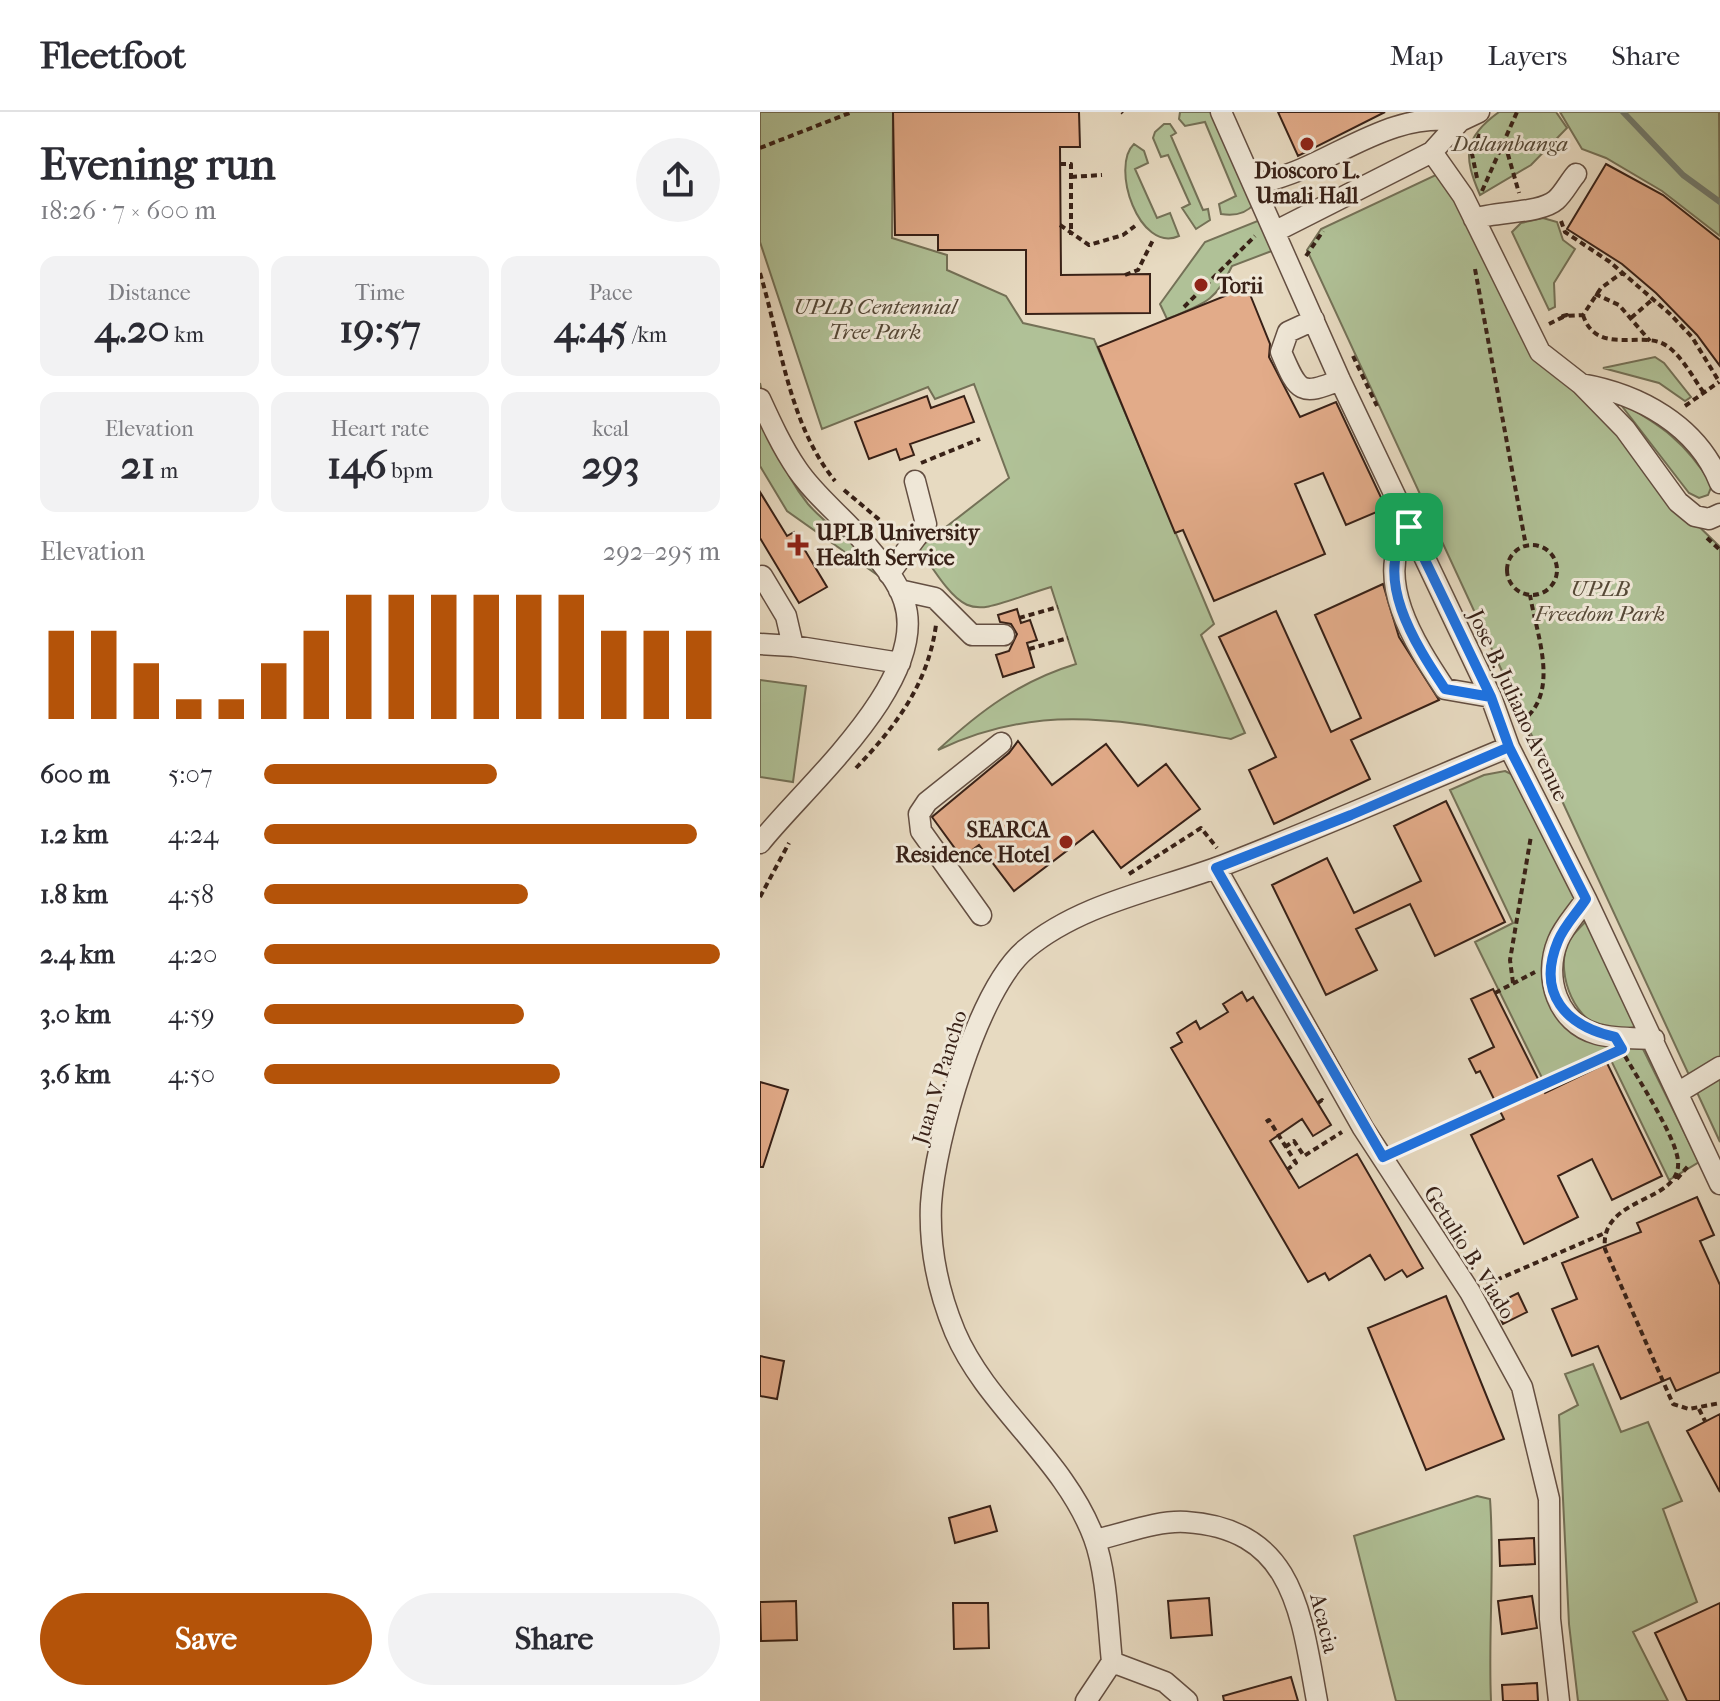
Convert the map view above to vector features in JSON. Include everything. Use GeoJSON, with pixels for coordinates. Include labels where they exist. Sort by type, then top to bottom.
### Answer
{"type":"FeatureCollection","features":[{"type":"Feature","properties":{"kind":"street","name":"Jose B. Juliano Avenue"},"geometry":{"type":"LineString","coordinates":[[1221,112],[1340,380],[1491,697],[1509,747],[1654,1039],[1720,1184]]}},
{"type":"Feature","properties":{"kind":"street"},"geometry":{"type":"LineString","coordinates":[[1254,186],[1301,169],[1405,120],[1482,120]]}},
{"type":"Feature","properties":{"kind":"street"},"geometry":{"type":"LineString","coordinates":[[1274,226],[1432,152],[1460,121]]}},
{"type":"Feature","properties":{"kind":"street"},"geometry":{"type":"LineString","coordinates":[[1432,152],[1472,216],[1540,352],[1581,384],[1625,429],[1678,502],[1695,516],[1709,519],[1720,515]]}},
{"type":"Feature","properties":{"kind":"street"},"geometry":{"type":"LineString","coordinates":[[1472,216],[1531,209],[1557,200],[1576,174]]}},
{"type":"Feature","properties":{"kind":"street"},"geometry":{"type":"LineString","coordinates":[[1314,320],[1288,332],[1281,352],[1295,383],[1302,389],[1312,392],[1340,380]]}},
{"type":"Feature","properties":{"kind":"street"},"geometry":{"type":"LineString","coordinates":[[1581,384],[1628,394],[1655,408],[1694,442],[1720,483]]}},
{"type":"Feature","properties":{"kind":"street"},"geometry":{"type":"LineString","coordinates":[[760,399],[798,471],[894,582],[905,603],[907,631],[900,663],[859,727],[760,843]]}},
{"type":"Feature","properties":{"kind":"street"},"geometry":{"type":"LineString","coordinates":[[894,582],[909,548],[926,524],[915,481]]}},
{"type":"Feature","properties":{"kind":"street"},"geometry":{"type":"LineString","coordinates":[[1409,527],[1397,543],[1392,558],[1393,582],[1426,661],[1445,689],[1491,697]]}},
{"type":"Feature","properties":{"kind":"street"},"geometry":{"type":"LineString","coordinates":[[762,576],[786,616],[793,646]]}},
{"type":"Feature","properties":{"kind":"street"},"geometry":{"type":"LineString","coordinates":[[894,582],[935,598],[972,635],[1004,635]]}},
{"type":"Feature","properties":{"kind":"street"},"geometry":{"type":"LineString","coordinates":[[760,644],[793,646],[900,663]]}},
{"type":"Feature","properties":{"kind":"street"},"geometry":{"type":"LineString","coordinates":[[981,915],[921,831],[919,814],[927,802],[1001,743]]}},
{"type":"Feature","properties":{"kind":"street","name":"Juan V. Pancho"},"geometry":{"type":"LineString","coordinates":[[1112,1662],[1095,1540],[1065,1484],[984,1379],[956,1335],[937,1283],[931,1202],[943,1139],[979,1020],[996,986],[1024,950],[1088,911],[1216,868],[1351,815],[1509,747]]}},
{"type":"Feature","properties":{"kind":"street","name":"Getulio B. Viado"},"geometry":{"type":"LineString","coordinates":[[1216,868],[1383,1157],[1470,1292],[1522,1387],[1549,1499],[1550,1619],[1559,1701]]}},
{"type":"Feature","properties":{"kind":"street"},"geometry":{"type":"LineString","coordinates":[[1586,899],[1562,932],[1553,963],[1555,995],[1571,1021],[1597,1034],[1618,1043],[1654,1039]]}},
{"type":"Feature","properties":{"kind":"street"},"geometry":{"type":"LineString","coordinates":[[1679,1092],[1720,1067]]}},
{"type":"Feature","properties":{"kind":"street","name":"Acacia"},"geometry":{"type":"LineString","coordinates":[[1095,1540],[1184,1522],[1231,1530],[1263,1549],[1288,1579],[1303,1619],[1317,1701]]}},
{"type":"Feature","properties":{"kind":"street"},"geometry":{"type":"LineString","coordinates":[[1086,1701],[1112,1662],[1165,1682],[1187,1701]]}},
{"type":"Feature","properties":{"kind":"path"},"geometry":{"type":"LineString","coordinates":[[760,148],[852,112]]}},
{"type":"Feature","properties":{"kind":"path"},"geometry":{"type":"LineString","coordinates":[[1472,216],[1517,112]]}},
{"type":"Feature","properties":{"kind":"path"},"geometry":{"type":"LineString","coordinates":[[1482,120],[1472,154],[1482,191],[1493,212]]}},
{"type":"Feature","properties":{"kind":"path"},"geometry":{"type":"LineString","coordinates":[[1504,142],[1517,187],[1531,209],[1558,217],[1565,232],[1632,276],[1653,299],[1672,313],[1692,337],[1720,383],[1684,407],[1674,401]]}},
{"type":"Feature","properties":{"kind":"path"},"geometry":{"type":"LineString","coordinates":[[1060,164],[1071,164],[1071,235]]}},
{"type":"Feature","properties":{"kind":"path"},"geometry":{"type":"LineString","coordinates":[[1071,177],[1102,175]]}},
{"type":"Feature","properties":{"kind":"path"},"geometry":{"type":"LineString","coordinates":[[1060,225],[1089,245],[1123,235],[1135,226]]}},
{"type":"Feature","properties":{"kind":"path"},"geometry":{"type":"LineString","coordinates":[[1306,256],[1322,232],[1335,225]]}},
{"type":"Feature","properties":{"kind":"path"},"geometry":{"type":"LineString","coordinates":[[1184,307],[1274,226]]}},
{"type":"Feature","properties":{"kind":"path"},"geometry":{"type":"LineString","coordinates":[[1125,275],[1138,270],[1153,240]]}},
{"type":"Feature","properties":{"kind":"path"},"geometry":{"type":"LineString","coordinates":[[1475,266],[1526,546]]}},
{"type":"Feature","properties":{"kind":"path"},"geometry":{"type":"LineString","coordinates":[[1583,315],[1595,294],[1623,272]]}},
{"type":"Feature","properties":{"kind":"path"},"geometry":{"type":"LineString","coordinates":[[760,273],[809,444],[837,484],[909,548]]}},
{"type":"Feature","properties":{"kind":"path"},"geometry":{"type":"LineString","coordinates":[[1595,294],[1619,305],[1650,341]]}},
{"type":"Feature","properties":{"kind":"path"},"geometry":{"type":"LineString","coordinates":[[1631,318],[1653,299]]}},
{"type":"Feature","properties":{"kind":"path"},"geometry":{"type":"LineString","coordinates":[[1542,311],[1556,337]]}},
{"type":"Feature","properties":{"kind":"path"},"geometry":{"type":"LineString","coordinates":[[1549,324],[1558,319],[1567,315],[1563,316],[1573,316],[1583,315]]}},
{"type":"Feature","properties":{"kind":"path"},"geometry":{"type":"LineString","coordinates":[[1583,315],[1596,333],[1606,338],[1628,342],[1650,341],[1667,346],[1704,393]]}},
{"type":"Feature","properties":{"kind":"path"},"geometry":{"type":"LineString","coordinates":[[915,481],[921,462],[980,439]]}},
{"type":"Feature","properties":{"kind":"path"},"geometry":{"type":"LineString","coordinates":[[1526,546],[1547,551],[1557,572],[1551,586],[1530,595],[1513,587],[1507,575],[1511,557],[1526,546]]}},
{"type":"Feature","properties":{"kind":"path"},"geometry":{"type":"LineString","coordinates":[[1523,722],[1536,710],[1545,686],[1530,595]]}},
{"type":"Feature","properties":{"kind":"path"},"geometry":{"type":"LineString","coordinates":[[849,775],[896,722],[924,674],[934,635],[935,598]]}},
{"type":"Feature","properties":{"kind":"path"},"geometry":{"type":"LineString","coordinates":[[1019,618],[1058,607]]}},
{"type":"Feature","properties":{"kind":"path"},"geometry":{"type":"LineString","coordinates":[[1029,649],[1068,638]]}},
{"type":"Feature","properties":{"kind":"path"},"geometry":{"type":"LineString","coordinates":[[1513,983],[1510,960],[1521,910],[1535,802]]}},
{"type":"Feature","properties":{"kind":"path"},"geometry":{"type":"LineString","coordinates":[[1119,880],[1201,828]]}},
{"type":"Feature","properties":{"kind":"path"},"geometry":{"type":"LineString","coordinates":[[760,897],[796,832]]}},
{"type":"Feature","properties":{"kind":"path"},"geometry":{"type":"LineString","coordinates":[[1495,993],[1553,963]]}},
{"type":"Feature","properties":{"kind":"path"},"geometry":{"type":"LineString","coordinates":[[1383,1157],[1618,1043],[1676,1149],[1678,1169],[1671,1183],[1624,1210],[1605,1233],[1544,1261],[1505,1274],[1470,1292]]}},
{"type":"Feature","properties":{"kind":"path"},"geometry":{"type":"LineString","coordinates":[[1266,1122],[1269,1120],[1296,1163],[1288,1169]]}},
{"type":"Feature","properties":{"kind":"path"},"geometry":{"type":"LineString","coordinates":[[1285,1147],[1294,1141],[1304,1156],[1342,1132]]}},
{"type":"Feature","properties":{"kind":"path"},"geometry":{"type":"LineString","coordinates":[[1605,1233],[1605,1249],[1669,1398],[1680,1408],[1699,1409],[1720,1403]]}},
{"type":"Feature","properties":{"kind":"path"},"geometry":{"type":"LineString","coordinates":[[1624,1315],[1631,1311]]}},
{"type":"Feature","properties":{"kind":"path"},"geometry":{"type":"LineString","coordinates":[[1699,1409],[1705,1421]]}},
{"type":"Feature","properties":{"kind":"green space","name":"UPLB Centennial Tree Park"},"geometry":{"type":"Polygon","coordinates":[[[760,112],[893,112],[892,238],[947,255],[947,270],[1006,296],[1023,323],[1094,339],[1214,624],[1201,635],[1245,733],[1231,739],[1118,722],[1047,720],[975,735],[938,750],[969,722],[1019,688],[1076,664],[1051,587],[1003,603],[974,607],[962,602],[950,591],[919,548],[1009,478],[974,384],[935,399],[928,387],[822,429],[760,242],[760,112]]]}},
{"type":"Feature","properties":{"kind":"green space"},"geometry":{"type":"Polygon","coordinates":[[[1180,112],[1213,112],[1254,204],[1247,210],[1221,214],[1219,204],[1236,196],[1205,122],[1185,126],[1179,119],[1180,112]]]}},
{"type":"Feature","properties":{"kind":"green space","name":"Dalambanga"},"geometry":{"type":"Polygon","coordinates":[[[1499,112],[1556,112],[1567,128],[1531,165],[1480,195],[1471,169],[1470,149],[1478,130],[1499,112]]]}},
{"type":"Feature","properties":{"kind":"green space"},"geometry":{"type":"Polygon","coordinates":[[[1560,112],[1719,112],[1720,236],[1662,191],[1606,158],[1582,149],[1560,112]]]}},
{"type":"Feature","properties":{"kind":"green space"},"geometry":{"type":"Polygon","coordinates":[[[1164,124],[1170,124],[1176,133],[1171,136],[1203,210],[1208,209],[1210,220],[1196,229],[1182,208],[1190,204],[1168,155],[1161,157],[1153,138],[1164,124]]]}},
{"type":"Feature","properties":{"kind":"green space"},"geometry":{"type":"Polygon","coordinates":[[[1134,144],[1144,151],[1148,163],[1135,169],[1157,218],[1170,213],[1179,236],[1165,238],[1152,232],[1132,205],[1125,170],[1127,155],[1134,144]]]}},
{"type":"Feature","properties":{"kind":"green space","name":"UPLB Freedom Park"},"geometry":{"type":"Polygon","coordinates":[[[1440,173],[1540,357],[1594,397],[1681,509],[1720,547],[1720,1142],[1307,250],[1321,229],[1440,173]]]}},
{"type":"Feature","properties":{"kind":"green space"},"geometry":{"type":"Polygon","coordinates":[[[1265,218],[1277,249],[1232,266],[1220,288],[1207,301],[1167,319],[1160,304],[1205,242],[1265,218]]]}},
{"type":"Feature","properties":{"kind":"green space"},"geometry":{"type":"Polygon","coordinates":[[[1543,218],[1557,222],[1563,240],[1575,249],[1554,283],[1555,307],[1549,310],[1512,232],[1521,223],[1543,218]]]}},
{"type":"Feature","properties":{"kind":"green space"},"geometry":{"type":"Polygon","coordinates":[[[1655,357],[1664,363],[1691,397],[1685,401],[1659,383],[1603,368],[1655,357]]]}},
{"type":"Feature","properties":{"kind":"green space"},"geometry":{"type":"Polygon","coordinates":[[[760,383],[776,447],[789,476],[817,514],[858,548],[883,579],[787,511],[760,466],[760,383]]]}},
{"type":"Feature","properties":{"kind":"green space"},"geometry":{"type":"Polygon","coordinates":[[[1618,401],[1660,427],[1682,446],[1712,485],[1708,495],[1699,498],[1689,493],[1618,401]]]}},
{"type":"Feature","properties":{"kind":"green space"},"geometry":{"type":"Polygon","coordinates":[[[760,680],[806,686],[793,782],[760,777],[760,680]]]}},
{"type":"Feature","properties":{"kind":"green space"},"geometry":{"type":"Polygon","coordinates":[[[1505,771],[1515,776],[1576,897],[1549,996],[1577,1034],[1596,1043],[1643,1049],[1699,1162],[1669,1180],[1609,1056],[1546,1086],[1475,942],[1513,923],[1450,790],[1484,775],[1505,771]]]}},
{"type":"Feature","properties":{"kind":"green space"},"geometry":{"type":"Polygon","coordinates":[[[1586,921],[1636,1027],[1614,1030],[1598,1026],[1587,1019],[1571,997],[1564,957],[1568,942],[1586,921]]]}},
{"type":"Feature","properties":{"kind":"green space"},"geometry":{"type":"Polygon","coordinates":[[[1593,1364],[1621,1432],[1648,1422],[1682,1501],[1663,1509],[1697,1602],[1633,1632],[1668,1701],[1578,1701],[1569,1624],[1559,1415],[1578,1405],[1565,1374],[1593,1364]]]}},
{"type":"Feature","properties":{"kind":"green space"},"geometry":{"type":"Polygon","coordinates":[[[1477,1496],[1490,1499],[1491,1701],[1396,1701],[1354,1536],[1477,1496]]]}},
{"type":"Feature","properties":{"kind":"building"},"geometry":{"type":"Polygon","coordinates":[[[893,112],[1079,112],[1080,147],[1060,147],[1061,275],[1150,274],[1150,313],[1026,314],[1026,250],[938,250],[938,235],[895,235],[893,112]]]}},
{"type":"Feature","properties":{"kind":"building","name":"Dioscoro L. Umali Hall"},"geometry":{"type":"Polygon","coordinates":[[[1278,112],[1385,112],[1298,156],[1278,112]]]}},
{"type":"Feature","properties":{"kind":"building"},"geometry":{"type":"Polygon","coordinates":[[[1606,164],[1663,195],[1720,240],[1720,366],[1697,335],[1656,293],[1622,264],[1567,229],[1606,164]]]}},
{"type":"Feature","properties":{"kind":"building"},"geometry":{"type":"Polygon","coordinates":[[[1247,287],[1270,344],[1269,357],[1300,417],[1336,402],[1386,508],[1346,525],[1323,473],[1295,484],[1325,554],[1214,601],[1183,530],[1175,533],[1098,347],[1247,287]]]}},
{"type":"Feature","properties":{"kind":"building"},"geometry":{"type":"Polygon","coordinates":[[[927,396],[931,408],[964,396],[974,422],[910,444],[914,455],[900,460],[896,449],[869,459],[855,422],[927,396]]]}},
{"type":"Feature","properties":{"kind":"building"},"geometry":{"type":"Polygon","coordinates":[[[760,492],[787,536],[794,532],[827,587],[799,603],[760,538],[760,492]]]}},
{"type":"Feature","properties":{"kind":"building"},"geometry":{"type":"Polygon","coordinates":[[[1383,584],[1399,637],[1439,700],[1351,740],[1370,779],[1274,824],[1249,770],[1276,757],[1219,637],[1276,611],[1331,732],[1361,718],[1315,615],[1383,584]]]}},
{"type":"Feature","properties":{"kind":"building"},"geometry":{"type":"Polygon","coordinates":[[[1017,609],[1021,623],[1030,620],[1037,640],[1027,643],[1034,667],[1003,677],[996,655],[1009,651],[1017,634],[1011,624],[1000,622],[998,615],[1017,609]]]}},
{"type":"Feature","properties":{"kind":"building"},"geometry":{"type":"Polygon","coordinates":[[[1018,741],[1052,785],[1106,744],[1138,786],[1166,764],[1200,809],[1121,868],[1093,831],[1014,891],[979,845],[962,858],[932,817],[1009,753],[1018,741]]]}},
{"type":"Feature","properties":{"kind":"building"},"geometry":{"type":"Polygon","coordinates":[[[1446,801],[1505,922],[1435,956],[1410,904],[1356,929],[1377,970],[1326,995],[1272,885],[1327,858],[1354,913],[1421,881],[1394,826],[1446,801]]]}},
{"type":"Feature","properties":{"kind":"building"},"geometry":{"type":"Polygon","coordinates":[[[1493,989],[1545,1093],[1607,1063],[1662,1176],[1612,1200],[1592,1159],[1558,1176],[1578,1217],[1524,1244],[1471,1135],[1504,1119],[1480,1071],[1476,1073],[1469,1059],[1494,1047],[1471,999],[1493,989]]]}},
{"type":"Feature","properties":{"kind":"building"},"geometry":{"type":"Polygon","coordinates":[[[1242,992],[1247,1001],[1253,997],[1331,1125],[1313,1136],[1302,1119],[1270,1141],[1299,1188],[1357,1154],[1423,1268],[1407,1277],[1402,1270],[1385,1280],[1370,1255],[1329,1280],[1325,1273],[1308,1282],[1171,1048],[1182,1042],[1177,1033],[1196,1021],[1200,1029],[1228,1012],[1223,1004],[1242,992]]]}},
{"type":"Feature","properties":{"kind":"building"},"geometry":{"type":"Polygon","coordinates":[[[760,1082],[788,1090],[763,1167],[760,1167],[760,1082]]]}},
{"type":"Feature","properties":{"kind":"building"},"geometry":{"type":"Polygon","coordinates":[[[1697,1197],[1714,1235],[1700,1241],[1720,1285],[1720,1372],[1676,1391],[1670,1378],[1621,1399],[1598,1346],[1572,1356],[1552,1309],[1577,1299],[1562,1263],[1641,1232],[1637,1223],[1697,1197]]]}},
{"type":"Feature","properties":{"kind":"building"},"geometry":{"type":"Polygon","coordinates":[[[1518,1293],[1527,1312],[1503,1324],[1494,1305],[1518,1293]]]}},
{"type":"Feature","properties":{"kind":"building"},"geometry":{"type":"Polygon","coordinates":[[[1446,1296],[1504,1439],[1426,1470],[1368,1328],[1446,1296]]]}},
{"type":"Feature","properties":{"kind":"building"},"geometry":{"type":"Polygon","coordinates":[[[760,1356],[784,1361],[777,1399],[760,1396],[760,1356]]]}},
{"type":"Feature","properties":{"kind":"building"},"geometry":{"type":"Polygon","coordinates":[[[1720,1414],[1720,1492],[1687,1431],[1720,1414]]]}},
{"type":"Feature","properties":{"kind":"building"},"geometry":{"type":"Polygon","coordinates":[[[990,1506],[997,1531],[955,1543],[949,1518],[990,1506]]]}},
{"type":"Feature","properties":{"kind":"building"},"geometry":{"type":"Polygon","coordinates":[[[1534,1538],[1535,1564],[1500,1566],[1499,1540],[1534,1538]]]}},
{"type":"Feature","properties":{"kind":"building"},"geometry":{"type":"Polygon","coordinates":[[[1532,1596],[1537,1628],[1502,1634],[1498,1601],[1532,1596]]]}},
{"type":"Feature","properties":{"kind":"building"},"geometry":{"type":"Polygon","coordinates":[[[1209,1598],[1212,1635],[1171,1638],[1168,1601],[1209,1598]]]}},
{"type":"Feature","properties":{"kind":"building"},"geometry":{"type":"Polygon","coordinates":[[[796,1601],[797,1640],[761,1641],[760,1602],[796,1601]]]}},
{"type":"Feature","properties":{"kind":"building"},"geometry":{"type":"Polygon","coordinates":[[[953,1603],[988,1603],[989,1648],[954,1649],[953,1603]]]}},
{"type":"Feature","properties":{"kind":"building"},"geometry":{"type":"Polygon","coordinates":[[[1720,1603],[1720,1701],[1687,1701],[1655,1633],[1720,1603]]]}},
{"type":"Feature","properties":{"kind":"building"},"geometry":{"type":"Polygon","coordinates":[[[1291,1677],[1298,1701],[1224,1701],[1223,1696],[1291,1677]]]}},
{"type":"Feature","properties":{"kind":"building"},"geometry":{"type":"Polygon","coordinates":[[[1537,1683],[1538,1701],[1503,1701],[1502,1685],[1537,1683]]]}},
{"type":"Feature","properties":{"kind":"waterway"},"geometry":{"type":"LineString","coordinates":[[1623,112],[1683,175],[1720,202]]}},
{"type":"Feature","properties":{"kind":"place","name":"Dioscoro L. Umali Hall"},"geometry":{"type":"Point","coordinates":[1307,144]}},
{"type":"Feature","properties":{"kind":"place","name":"Torii"},"geometry":{"type":"Point","coordinates":[1201,285]}},
{"type":"Feature","properties":{"kind":"place","name":"UPLB University Health Service"},"geometry":{"type":"Point","coordinates":[798,545]}},
{"type":"Feature","properties":{"kind":"place","name":"SEARCA Residence Hotel"},"geometry":{"type":"Point","coordinates":[1066,842]}},
{"type":"Feature","properties":{"kind":"route"},"geometry":{"type":"LineString","coordinates":[[1409,527],[1397,543],[1392,558],[1393,582],[1426,661],[1445,689],[1491,697],[1503,730],[1509,747],[1586,899],[1557,943],[1553,963],[1555,995],[1571,1021],[1597,1034],[1615,1037],[1622,1049],[1383,1157],[1363,1128],[1216,868],[1351,815],[1509,747],[1491,697],[1409,527]]}}]}
